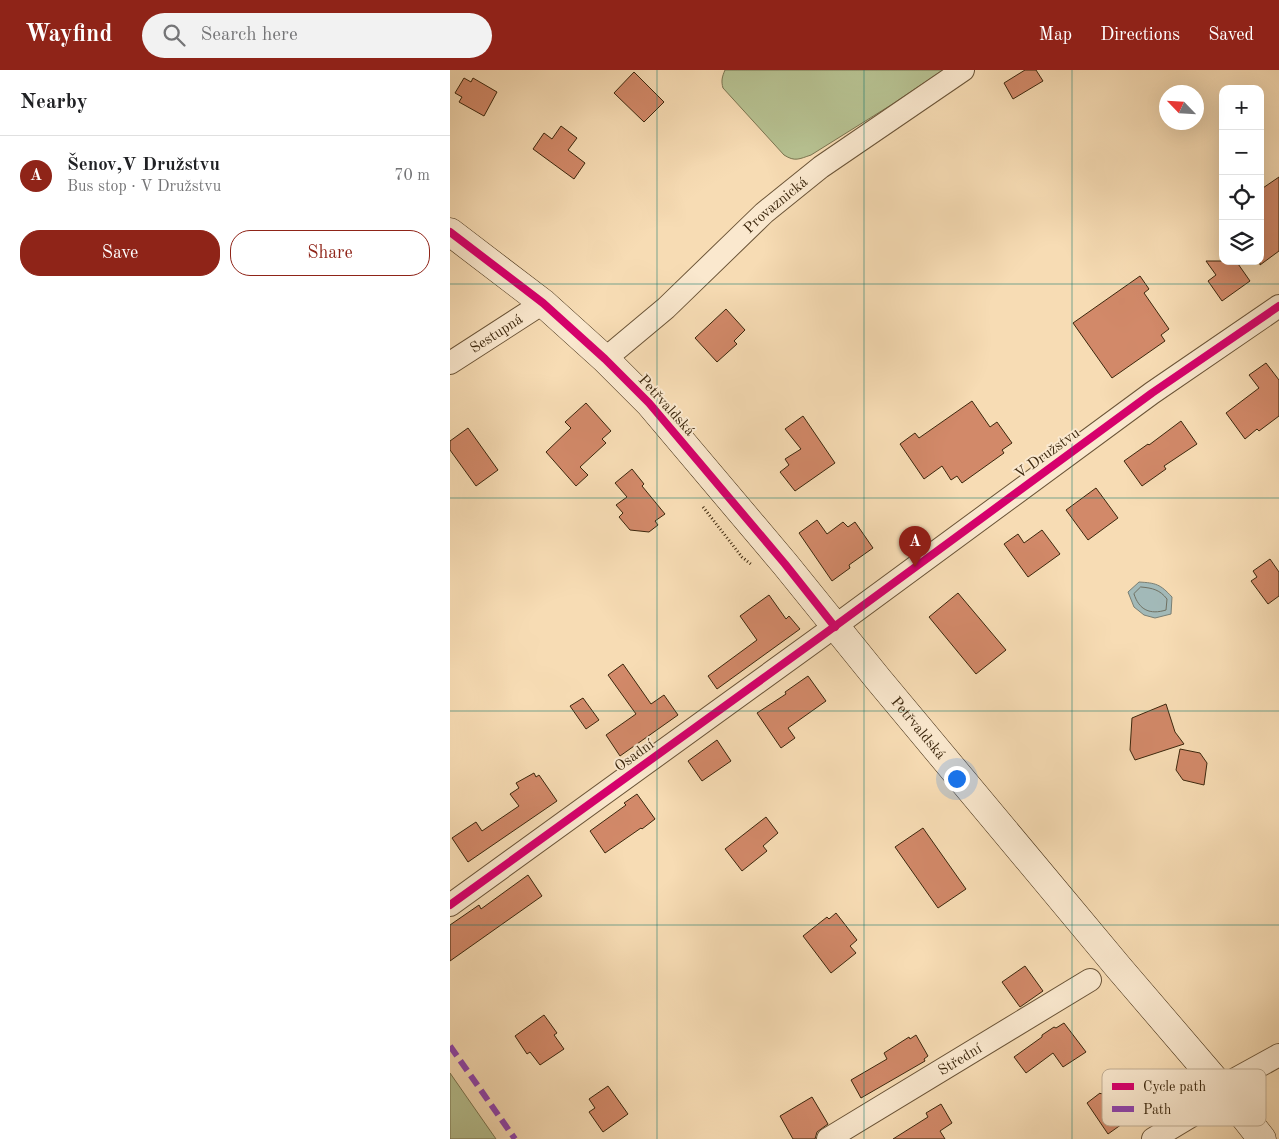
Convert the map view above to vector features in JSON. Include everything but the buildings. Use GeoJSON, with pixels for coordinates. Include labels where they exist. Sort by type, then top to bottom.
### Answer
{"type":"FeatureCollection","features":[{"type":"Feature","properties":{"kind":"main road","name":"Petřvaldská"},"geometry":{"type":"LineString","coordinates":[[450,232],[543,303],[605,359],[649,403],[1204,1069]]}},
{"type":"Feature","properties":{"kind":"main road","name":"Petřvaldská"},"geometry":{"type":"LineString","coordinates":[[1251,1126],[1262,1139]]}},
{"type":"Feature","properties":{"kind":"street","name":"Provaznická"},"geometry":{"type":"LineString","coordinates":[[605,359],[666,308],[764,213],[785,196],[821,167],[963,70]]}},
{"type":"Feature","properties":{"kind":"street","name":"Sestupná"},"geometry":{"type":"LineString","coordinates":[[450,364],[543,303]]}},
{"type":"Feature","properties":{"kind":"street","name":"V Družstvu"},"geometry":{"type":"LineString","coordinates":[[835,626],[1152,394],[1279,306]]}},
{"type":"Feature","properties":{"kind":"street","name":"Osadní"},"geometry":{"type":"LineString","coordinates":[[450,905],[835,626]]}},
{"type":"Feature","properties":{"kind":"street","name":"Střední"},"geometry":{"type":"LineString","coordinates":[[828,1139],[1090,980]]}},
{"type":"Feature","properties":{"kind":"street"},"geometry":{"type":"LineString","coordinates":[[1257,1069],[1279,1055]]}},
{"type":"Feature","properties":{"kind":"street"},"geometry":{"type":"LineString","coordinates":[[1153,1139],[1172,1126]]}},
{"type":"Feature","properties":{"kind":"green space"},"geometry":{"type":"Polygon","coordinates":[[[725,70],[943,70],[811,155],[794,159],[784,155],[723,88],[722,79],[725,70]]]}},
{"type":"Feature","properties":{"kind":"green space"},"geometry":{"type":"Polygon","coordinates":[[[450,1073],[496,1139],[450,1139],[450,1073]]]}},
{"type":"Feature","properties":{"kind":"water"},"geometry":{"type":"Polygon","coordinates":[[[1139,582],[1157,585],[1172,597],[1171,614],[1155,618],[1144,615],[1134,607],[1128,592],[1139,582]]]}},
{"type":"Feature","properties":{"kind":"marked path"},"geometry":{"type":"LineString","coordinates":[[450,1046],[515,1139]]}},
{"type":"Feature","properties":{"kind":"cycle path"},"geometry":{"type":"LineString","coordinates":[[450,232],[543,303],[605,359],[649,403],[785,564],[835,627]]}},
{"type":"Feature","properties":{"kind":"cycle path"},"geometry":{"type":"LineString","coordinates":[[450,905],[823,635],[1152,393],[1279,306]]}},
{"type":"Feature","properties":{"kind":"place","name":"Šenov,V Družstvu"},"geometry":{"type":"Point","coordinates":[915,567]}}]}
